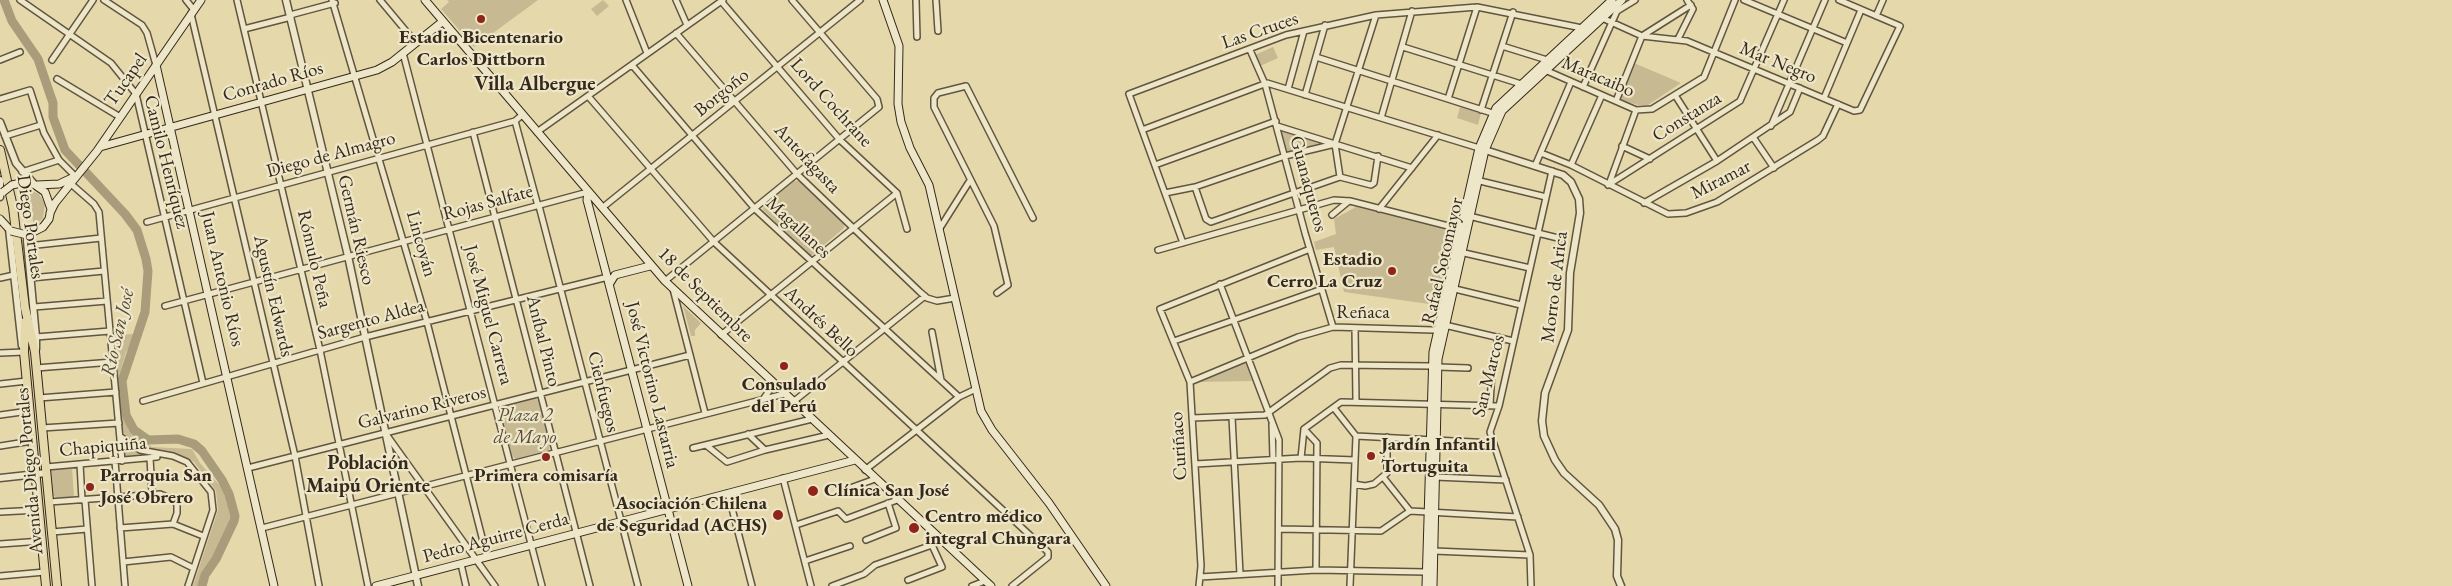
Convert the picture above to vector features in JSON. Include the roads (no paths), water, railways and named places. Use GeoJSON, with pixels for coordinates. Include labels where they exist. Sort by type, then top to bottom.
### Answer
{"type":"FeatureCollection","features":[{"type":"Feature","properties":{"kind":"main road","name":"Tucapel"},"geometry":{"type":"LineString","coordinates":[[28,235],[43,227],[55,203],[76,174],[100,147],[201,0]]}},
{"type":"Feature","properties":{"kind":"main road","name":"18 de Septiembre"},"geometry":{"type":"LineString","coordinates":[[424,0],[650,266],[784,394],[844,448],[874,479],[988,584]]}},
{"type":"Feature","properties":{"kind":"main road"},"geometry":{"type":"LineString","coordinates":[[883,0],[899,46],[898,95],[901,122],[906,140],[929,184],[981,411],[992,430],[1049,503],[1106,586]]}},
{"type":"Feature","properties":{"kind":"main road","name":"Rafael Sotomayor"},"geometry":{"type":"LineString","coordinates":[[1482,149],[1500,114],[1543,68],[1547,60],[1583,28],[1600,17],[1612,0]]}},
{"type":"Feature","properties":{"kind":"main road","name":"Rafael Sotomayor"},"geometry":{"type":"LineString","coordinates":[[1433,586],[1434,551],[1431,513],[1435,367],[1441,327],[1492,113],[1522,84],[1622,0]]}},
{"type":"Feature","properties":{"kind":"main road","name":"Conrado Ríos"},"geometry":{"type":"LineString","coordinates":[[100,147],[381,68],[442,22]]}},
{"type":"Feature","properties":{"kind":"main road","name":"Juan Antonio Ríos"},"geometry":{"type":"LineString","coordinates":[[156,65],[274,586]]}},
{"type":"Feature","properties":{"kind":"main road","name":"Diego Portales"},"geometry":{"type":"LineString","coordinates":[[0,150],[13,207],[35,352]]}},
{"type":"Feature","properties":{"kind":"main road","name":"Tucapel"},"geometry":{"type":"LineString","coordinates":[[1,196],[14,184],[25,182],[53,185],[76,174]]}},
{"type":"Feature","properties":{"kind":"main road"},"geometry":{"type":"LineString","coordinates":[[35,184],[47,195],[50,213]]}},
{"type":"Feature","properties":{"kind":"main road","name":"José Victorino Lastarria"},"geometry":{"type":"LineString","coordinates":[[588,192],[586,200],[609,280],[688,586]]}},
{"type":"Feature","properties":{"kind":"main road","name":"Rafael Sotomayor"},"geometry":{"type":"LineString","coordinates":[[1458,252],[1460,228],[1467,216]]}},
{"type":"Feature","properties":{"kind":"main road"},"geometry":{"type":"LineString","coordinates":[[0,218],[6,228],[28,235]]}},
{"type":"Feature","properties":{"kind":"main road","name":"Sargento Aldea"},"geometry":{"type":"LineString","coordinates":[[609,280],[615,275],[650,266]]}},
{"type":"Feature","properties":{"kind":"main road","name":"Diego Portales"},"geometry":{"type":"LineString","coordinates":[[24,352],[29,308]]}},
{"type":"Feature","properties":{"kind":"main road","name":"Avenida Diego Portales"},"geometry":{"type":"LineString","coordinates":[[24,352],[46,586]]}},
{"type":"Feature","properties":{"kind":"main road","name":"Avenida Diego Portales"},"geometry":{"type":"LineString","coordinates":[[35,352],[57,586]]}},
{"type":"Feature","properties":{"kind":"main road","name":"Rafael Sotomayor"},"geometry":{"type":"LineString","coordinates":[[1426,586],[1435,477],[1433,440]]}},
{"type":"Feature","properties":{"kind":"main road"},"geometry":{"type":"LineString","coordinates":[[831,466],[838,460],[844,448]]}},
{"type":"Feature","properties":{"kind":"main road","name":"Pedro Aguirre Cerda"},"geometry":{"type":"LineString","coordinates":[[376,586],[855,460]]}},
{"type":"Feature","properties":{"kind":"street","name":"Camilo Henríquez"},"geometry":{"type":"LineString","coordinates":[[20,0],[116,67],[136,94],[203,384]]}},
{"type":"Feature","properties":{"kind":"street"},"geometry":{"type":"LineString","coordinates":[[52,60],[93,0]]}},
{"type":"Feature","properties":{"kind":"street","name":"Juan Antonio Ríos"},"geometry":{"type":"LineString","coordinates":[[104,0],[142,25],[147,33],[156,65]]}},
{"type":"Feature","properties":{"kind":"street","name":"Agustín Edwards"},"geometry":{"type":"LineString","coordinates":[[186,0],[193,12],[294,456],[319,586]]}},
{"type":"Feature","properties":{"kind":"street","name":"Rómulo Peña"},"geometry":{"type":"LineString","coordinates":[[238,0],[320,350],[368,586]]}},
{"type":"Feature","properties":{"kind":"street","name":"Germán Riesco"},"geometry":{"type":"LineString","coordinates":[[286,0],[348,256],[418,586]]}},
{"type":"Feature","properties":{"kind":"street"},"geometry":{"type":"LineString","coordinates":[[380,0],[416,43]]}},
{"type":"Feature","properties":{"kind":"street"},"geometry":{"type":"LineString","coordinates":[[626,0],[648,53]]}},
{"type":"Feature","properties":{"kind":"street"},"geometry":{"type":"LineString","coordinates":[[676,0],[687,25]]}},
{"type":"Feature","properties":{"kind":"street"},"geometry":{"type":"LineString","coordinates":[[537,132],[722,0]]}},
{"type":"Feature","properties":{"kind":"street","name":"Lord Cochrane"},"geometry":{"type":"LineString","coordinates":[[722,0],[840,140],[897,193]]}},
{"type":"Feature","properties":{"kind":"street"},"geometry":{"type":"LineString","coordinates":[[665,281],[879,107],[876,99],[792,0]]}},
{"type":"Feature","properties":{"kind":"street","name":"Borgoño"},"geometry":{"type":"LineString","coordinates":[[602,208],[860,0]]}},
{"type":"Feature","properties":{"kind":"street"},"geometry":{"type":"LineString","coordinates":[[916,0],[917,37]]}},
{"type":"Feature","properties":{"kind":"street"},"geometry":{"type":"LineString","coordinates":[[936,0],[938,31]]}},
{"type":"Feature","properties":{"kind":"street"},"geometry":{"type":"LineString","coordinates":[[1583,87],[1611,22],[1618,11],[1635,0]]}},
{"type":"Feature","properties":{"kind":"street"},"geometry":{"type":"LineString","coordinates":[[1744,0],[1847,43]]}},
{"type":"Feature","properties":{"kind":"street","name":"Constanza"},"geometry":{"type":"LineString","coordinates":[[1608,185],[1740,100],[1784,0]]}},
{"type":"Feature","properties":{"kind":"street"},"geometry":{"type":"LineString","coordinates":[[1770,126],[1825,0]]}},
{"type":"Feature","properties":{"kind":"street"},"geometry":{"type":"LineString","coordinates":[[1839,0],[1876,16],[1883,0]]}},
{"type":"Feature","properties":{"kind":"street","name":"Maracaibo"},"geometry":{"type":"LineString","coordinates":[[1543,68],[1636,110],[1652,109],[1704,77],[1733,1]]}},
{"type":"Feature","properties":{"kind":"street"},"geometry":{"type":"LineString","coordinates":[[244,29],[333,2]]}},
{"type":"Feature","properties":{"kind":"street","name":"Lincoyán"},"geometry":{"type":"LineString","coordinates":[[333,2],[428,322],[487,557]]}},
{"type":"Feature","properties":{"kind":"street"},"geometry":{"type":"LineString","coordinates":[[1616,101],[1642,36],[1689,2],[1693,9],[1678,39]]}},
{"type":"Feature","properties":{"kind":"street"},"geometry":{"type":"LineString","coordinates":[[1448,99],[1477,7]]}},
{"type":"Feature","properties":{"kind":"street","name":"Las Cruces"},"geometry":{"type":"LineString","coordinates":[[1142,130],[1129,94],[1286,35],[1325,25],[1376,15],[1477,7],[1513,12],[1583,28]]}},
{"type":"Feature","properties":{"kind":"street"},"geometry":{"type":"LineString","coordinates":[[1824,98],[1861,10]]}},
{"type":"Feature","properties":{"kind":"street"},"geometry":{"type":"LineString","coordinates":[[1381,118],[1412,11]]}},
{"type":"Feature","properties":{"kind":"street"},"geometry":{"type":"LineString","coordinates":[[1481,110],[1513,12]]}},
{"type":"Feature","properties":{"kind":"street"},"geometry":{"type":"LineString","coordinates":[[1340,177],[1335,144],[1376,15]]}},
{"type":"Feature","properties":{"kind":"street","name":"Mar Negro"},"geometry":{"type":"LineString","coordinates":[[1600,17],[1642,36],[1678,39],[1854,111],[1860,110],[1900,26],[1876,16]]}},
{"type":"Feature","properties":{"kind":"street"},"geometry":{"type":"LineString","coordinates":[[1305,95],[1325,25]]}},
{"type":"Feature","properties":{"kind":"street"},"geometry":{"type":"LineString","coordinates":[[1288,89],[1304,31]]}},
{"type":"Feature","properties":{"kind":"street","name":"Antofagasta"},"geometry":{"type":"LineString","coordinates":[[676,33],[797,174],[925,296]]}},
{"type":"Feature","properties":{"kind":"street"},"geometry":{"type":"LineString","coordinates":[[1502,46],[1547,60]]}},
{"type":"Feature","properties":{"kind":"street"},"geometry":{"type":"LineString","coordinates":[[1403,47],[1522,84]]}},
{"type":"Feature","properties":{"kind":"street","name":"Guanaqueros"},"geometry":{"type":"LineString","coordinates":[[1250,50],[1265,84],[1299,212],[1333,327]]}},
{"type":"Feature","properties":{"kind":"street"},"geometry":{"type":"LineString","coordinates":[[0,60],[20,52]]}},
{"type":"Feature","properties":{"kind":"street","name":"José Miguel Carrera"},"geometry":{"type":"LineString","coordinates":[[403,53],[512,463],[542,586]]}},
{"type":"Feature","properties":{"kind":"street"},"geometry":{"type":"LineString","coordinates":[[1316,57],[1492,113]]}},
{"type":"Feature","properties":{"kind":"street","name":"Magallanes"},"geometry":{"type":"LineString","coordinates":[[632,65],[755,209],[959,397]]}},
{"type":"Feature","properties":{"kind":"street"},"geometry":{"type":"LineString","coordinates":[[57,79],[120,117]]}},
{"type":"Feature","properties":{"kind":"street"},"geometry":{"type":"LineString","coordinates":[[1536,166],[1571,82]]}},
{"type":"Feature","properties":{"kind":"street"},"geometry":{"type":"LineString","coordinates":[[1183,243],[1142,130],[1265,84],[1288,89],[1482,149]]}},
{"type":"Feature","properties":{"kind":"street"},"geometry":{"type":"LineString","coordinates":[[997,293],[1008,285],[994,226],[970,182],[934,107],[934,98],[938,93],[966,86],[1033,218]]}},
{"type":"Feature","properties":{"kind":"street"},"geometry":{"type":"LineString","coordinates":[[1644,203],[1717,161],[1790,112],[1800,88]]}},
{"type":"Feature","properties":{"kind":"street"},"geometry":{"type":"LineString","coordinates":[[0,99],[30,90],[41,125],[59,160],[76,174]]}},
{"type":"Feature","properties":{"kind":"street"},"geometry":{"type":"LineString","coordinates":[[1571,166],[1602,95]]}},
{"type":"Feature","properties":{"kind":"street"},"geometry":{"type":"LineString","coordinates":[[1675,95],[1717,161]]}},
{"type":"Feature","properties":{"kind":"street","name":"Andrés Bello"},"geometry":{"type":"LineString","coordinates":[[588,96],[714,242],[916,431],[1047,550],[1049,555],[1012,586]]}},
{"type":"Feature","properties":{"kind":"street","name":"Miramar"},"geometry":{"type":"LineString","coordinates":[[1541,153],[1668,214],[1686,213],[1717,202],[1823,136],[1838,104]]}},
{"type":"Feature","properties":{"kind":"street"},"geometry":{"type":"LineString","coordinates":[[1608,185],[1636,110]]}},
{"type":"Feature","properties":{"kind":"street","name":"Diego de Almagro"},"geometry":{"type":"LineString","coordinates":[[147,222],[515,121],[522,115]]}},
{"type":"Feature","properties":{"kind":"street","name":"Cienfuegos"},"geometry":{"type":"LineString","coordinates":[[515,121],[561,288],[638,586]]}},
{"type":"Feature","properties":{"kind":"street","name":"Diego Portales"},"geometry":{"type":"LineString","coordinates":[[0,122],[22,172],[35,184]]}},
{"type":"Feature","properties":{"kind":"street"},"geometry":{"type":"LineString","coordinates":[[1155,165],[1276,124],[1412,168]]}},
{"type":"Feature","properties":{"kind":"street"},"geometry":{"type":"LineString","coordinates":[[5,136],[41,125]]}},
{"type":"Feature","properties":{"kind":"street","name":"Aníbal Pinto"},"geometry":{"type":"LineString","coordinates":[[473,132],[590,586]]}},
{"type":"Feature","properties":{"kind":"street"},"geometry":{"type":"LineString","coordinates":[[1379,209],[1438,135]]}},
{"type":"Feature","properties":{"kind":"street"},"geometry":{"type":"LineString","coordinates":[[1753,137],[1774,168]]}},
{"type":"Feature","properties":{"kind":"street"},"geometry":{"type":"LineString","coordinates":[[1165,193],[1195,187],[1284,156],[1335,144]]}},
{"type":"Feature","properties":{"kind":"street"},"geometry":{"type":"LineString","coordinates":[[1622,146],[1650,159]]}},
{"type":"Feature","properties":{"kind":"street","name":"Morro de Arica"},"geometry":{"type":"LineString","coordinates":[[1482,149],[1563,175],[1571,182],[1576,191],[1580,207],[1570,272],[1568,330],[1545,392],[1542,407],[1543,428],[1555,460],[1610,520],[1618,540],[1617,576],[1621,586]]}},
{"type":"Feature","properties":{"kind":"street"},"geometry":{"type":"LineString","coordinates":[[1195,187],[1208,222],[1340,177],[1372,185],[1378,156]]}},
{"type":"Feature","properties":{"kind":"street"},"geometry":{"type":"LineString","coordinates":[[22,172],[59,160]]}},
{"type":"Feature","properties":{"kind":"street","name":"San Marcos"},"geometry":{"type":"LineString","coordinates":[[1532,586],[1530,555],[1490,432],[1499,406],[1552,171]]}},
{"type":"Feature","properties":{"kind":"street"},"geometry":{"type":"LineString","coordinates":[[1475,179],[1546,197]]}},
{"type":"Feature","properties":{"kind":"street","name":"Diego Portales"},"geometry":{"type":"LineString","coordinates":[[0,180],[1,196]]}},
{"type":"Feature","properties":{"kind":"street"},"geometry":{"type":"LineString","coordinates":[[940,228],[970,182]]}},
{"type":"Feature","properties":{"kind":"street"},"geometry":{"type":"LineString","coordinates":[[70,183],[98,209],[122,461]]}},
{"type":"Feature","properties":{"kind":"street","name":"Rojas Salfate"},"geometry":{"type":"LineString","coordinates":[[165,306],[588,192]]}},
{"type":"Feature","properties":{"kind":"street"},"geometry":{"type":"LineString","coordinates":[[722,335],[897,193],[907,229]]}},
{"type":"Feature","properties":{"kind":"street"},"geometry":{"type":"LineString","coordinates":[[1158,250],[1299,212],[1334,200],[1350,201],[1460,228]]}},
{"type":"Feature","properties":{"kind":"street"},"geometry":{"type":"LineString","coordinates":[[1332,215],[1350,201]]}},
{"type":"Feature","properties":{"kind":"street"},"geometry":{"type":"LineString","coordinates":[[1467,216],[1562,239]]}},
{"type":"Feature","properties":{"kind":"street","name":"Diego Portales"},"geometry":{"type":"LineString","coordinates":[[6,228],[14,276],[18,326],[24,352]]}},
{"type":"Feature","properties":{"kind":"street","name":"Diego Portales"},"geometry":{"type":"LineString","coordinates":[[28,235],[31,278],[29,308],[36,337],[35,352]]}},
{"type":"Feature","properties":{"kind":"street"},"geometry":{"type":"LineString","coordinates":[[28,246],[101,238]]}},
{"type":"Feature","properties":{"kind":"street"},"geometry":{"type":"LineString","coordinates":[[1278,586],[1280,529],[1272,421],[1220,284],[1310,249]]}},
{"type":"Feature","properties":{"kind":"street"},"geometry":{"type":"LineString","coordinates":[[1458,252],[1530,268]]}},
{"type":"Feature","properties":{"kind":"street"},"geometry":{"type":"LineString","coordinates":[[31,278],[104,271]]}},
{"type":"Feature","properties":{"kind":"street"},"geometry":{"type":"LineString","coordinates":[[0,278],[14,276]]}},
{"type":"Feature","properties":{"kind":"street","name":"Sargento Aldea"},"geometry":{"type":"LineString","coordinates":[[143,401],[365,337],[561,288],[609,280]]}},
{"type":"Feature","properties":{"kind":"street","name":"Curiñaco"},"geometry":{"type":"LineString","coordinates":[[1199,586],[1190,382],[1160,309],[1220,284]]}},
{"type":"Feature","properties":{"kind":"street"},"geometry":{"type":"LineString","coordinates":[[1450,288],[1521,305]]}},
{"type":"Feature","properties":{"kind":"street"},"geometry":{"type":"LineString","coordinates":[[673,289],[705,414]]}},
{"type":"Feature","properties":{"kind":"street"},"geometry":{"type":"LineString","coordinates":[[1174,341],[1322,289]]}},
{"type":"Feature","properties":{"kind":"street"},"geometry":{"type":"LineString","coordinates":[[793,402],[925,296],[936,301],[955,298]]}},
{"type":"Feature","properties":{"kind":"street"},"geometry":{"type":"LineString","coordinates":[[29,308],[107,301]]}},
{"type":"Feature","properties":{"kind":"street","name":"Reñaca"},"geometry":{"type":"LineString","coordinates":[[1190,382],[1305,334],[1333,327],[1441,327],[1513,341]]}},
{"type":"Feature","properties":{"kind":"street"},"geometry":{"type":"LineString","coordinates":[[1355,328],[1356,400]]}},
{"type":"Feature","properties":{"kind":"street"},"geometry":{"type":"LineString","coordinates":[[36,337],[110,331]]}},
{"type":"Feature","properties":{"kind":"street"},"geometry":{"type":"LineString","coordinates":[[932,332],[941,381]]}},
{"type":"Feature","properties":{"kind":"street","name":"San Marcos"},"geometry":{"type":"LineString","coordinates":[[1490,406],[1492,369],[1498,337]]}},
{"type":"Feature","properties":{"kind":"street"},"geometry":{"type":"LineString","coordinates":[[0,353],[24,352]]}},
{"type":"Feature","properties":{"kind":"street","name":"Galvarino Riveros"},"geometry":{"type":"LineString","coordinates":[[248,468],[690,355]]}},
{"type":"Feature","properties":{"kind":"street"},"geometry":{"type":"LineString","coordinates":[[36,368],[113,362]]}},
{"type":"Feature","properties":{"kind":"street"},"geometry":{"type":"LineString","coordinates":[[1192,418],[1261,416],[1330,368],[1355,365],[1468,368]]}},
{"type":"Feature","properties":{"kind":"street"},"geometry":{"type":"LineString","coordinates":[[0,384],[27,381]]}},
{"type":"Feature","properties":{"kind":"street"},"geometry":{"type":"LineString","coordinates":[[762,399],[774,384]]}},
{"type":"Feature","properties":{"kind":"street"},"geometry":{"type":"LineString","coordinates":[[865,470],[959,397],[976,390]]}},
{"type":"Feature","properties":{"kind":"street"},"geometry":{"type":"LineString","coordinates":[[39,398],[116,392]]}},
{"type":"Feature","properties":{"kind":"street"},"geometry":{"type":"LineString","coordinates":[[262,528],[784,394]]}},
{"type":"Feature","properties":{"kind":"street"},"geometry":{"type":"LineString","coordinates":[[1301,458],[1304,429],[1341,402],[1356,400],[1499,406]]}},
{"type":"Feature","properties":{"kind":"street"},"geometry":{"type":"LineString","coordinates":[[1334,408],[1356,436],[1350,586]]}},
{"type":"Feature","properties":{"kind":"street"},"geometry":{"type":"LineString","coordinates":[[0,415],[30,411]]}},
{"type":"Feature","properties":{"kind":"street"},"geometry":{"type":"LineString","coordinates":[[1232,417],[1240,574]]}},
{"type":"Feature","properties":{"kind":"street"},"geometry":{"type":"LineString","coordinates":[[693,448],[812,419]]}},
{"type":"Feature","properties":{"kind":"street"},"geometry":{"type":"LineString","coordinates":[[42,428],[119,423]]}},
{"type":"Feature","properties":{"kind":"street"},"geometry":{"type":"LineString","coordinates":[[1304,429],[1317,443],[1316,570]]}},
{"type":"Feature","properties":{"kind":"street"},"geometry":{"type":"LineString","coordinates":[[385,432],[495,586]]}},
{"type":"Feature","properties":{"kind":"street"},"geometry":{"type":"LineString","coordinates":[[120,434],[122,439],[140,450],[187,462],[211,492],[213,510],[188,586]]}},
{"type":"Feature","properties":{"kind":"street"},"geometry":{"type":"LineString","coordinates":[[748,434],[765,450]]}},
{"type":"Feature","properties":{"kind":"street"},"geometry":{"type":"LineString","coordinates":[[706,445],[727,462],[765,450],[829,434]]}},
{"type":"Feature","properties":{"kind":"street"},"geometry":{"type":"LineString","coordinates":[[1356,436],[1493,443]]}},
{"type":"Feature","properties":{"kind":"street"},"geometry":{"type":"LineString","coordinates":[[1354,484],[1365,486],[1374,484],[1387,473],[1387,437]]}},
{"type":"Feature","properties":{"kind":"street"},"geometry":{"type":"LineString","coordinates":[[0,446],[32,441]]}},
{"type":"Feature","properties":{"kind":"street","name":"Chapiquiña"},"geometry":{"type":"LineString","coordinates":[[0,478],[36,474],[46,470],[80,464],[164,456]]}},
{"type":"Feature","properties":{"kind":"street"},"geometry":{"type":"LineString","coordinates":[[150,458],[152,493]]}},
{"type":"Feature","properties":{"kind":"street"},"geometry":{"type":"LineString","coordinates":[[1195,464],[1301,458],[1356,460]]}},
{"type":"Feature","properties":{"kind":"street"},"geometry":{"type":"LineString","coordinates":[[115,461],[125,586]]}},
{"type":"Feature","properties":{"kind":"street"},"geometry":{"type":"LineString","coordinates":[[80,464],[92,586]]}},
{"type":"Feature","properties":{"kind":"street"},"geometry":{"type":"LineString","coordinates":[[1383,477],[1410,511]]}},
{"type":"Feature","properties":{"kind":"street"},"geometry":{"type":"LineString","coordinates":[[1435,477],[1506,480]]}},
{"type":"Feature","properties":{"kind":"street"},"geometry":{"type":"LineString","coordinates":[[783,478],[810,586]]}},
{"type":"Feature","properties":{"kind":"street"},"geometry":{"type":"LineString","coordinates":[[842,491],[874,479]]}},
{"type":"Feature","properties":{"kind":"street"},"geometry":{"type":"LineString","coordinates":[[49,502],[152,493],[165,495],[174,500],[178,509],[173,524]]}},
{"type":"Feature","properties":{"kind":"street"},"geometry":{"type":"LineString","coordinates":[[728,493],[752,586]]}},
{"type":"Feature","properties":{"kind":"street"},"geometry":{"type":"LineString","coordinates":[[796,525],[838,511],[846,519],[897,500]]}},
{"type":"Feature","properties":{"kind":"street"},"geometry":{"type":"LineString","coordinates":[[866,540],[896,528],[888,504]]}},
{"type":"Feature","properties":{"kind":"street"},"geometry":{"type":"LineString","coordinates":[[0,512],[39,510]]}},
{"type":"Feature","properties":{"kind":"street"},"geometry":{"type":"LineString","coordinates":[[1280,529],[1383,531],[1410,511],[1518,517]]}},
{"type":"Feature","properties":{"kind":"street"},"geometry":{"type":"LineString","coordinates":[[120,528],[173,524],[203,536]]}},
{"type":"Feature","properties":{"kind":"street"},"geometry":{"type":"LineString","coordinates":[[52,532],[87,529]]}},
{"type":"Feature","properties":{"kind":"street"},"geometry":{"type":"LineString","coordinates":[[832,586],[864,574],[875,564],[932,545],[939,540]]}},
{"type":"Feature","properties":{"kind":"street"},"geometry":{"type":"LineString","coordinates":[[0,544],[42,541]]}},
{"type":"Feature","properties":{"kind":"street"},"geometry":{"type":"LineString","coordinates":[[908,580],[942,567],[932,545]]}},
{"type":"Feature","properties":{"kind":"street"},"geometry":{"type":"LineString","coordinates":[[805,561],[850,546]]}},
{"type":"Feature","properties":{"kind":"street"},"geometry":{"type":"LineString","coordinates":[[1434,551],[1530,555]]}},
{"type":"Feature","properties":{"kind":"street"},"geometry":{"type":"LineString","coordinates":[[123,562],[171,557],[193,568]]}},
{"type":"Feature","properties":{"kind":"street"},"geometry":{"type":"LineString","coordinates":[[461,564],[466,586]]}},
{"type":"Feature","properties":{"kind":"street"},"geometry":{"type":"LineString","coordinates":[[1200,576],[1316,570],[1426,572]]}},
{"type":"Feature","properties":{"kind":"street"},"geometry":{"type":"LineString","coordinates":[[0,576],[45,572]]}},
{"type":"Feature","properties":{"kind":"street"},"geometry":{"type":"LineString","coordinates":[[975,586],[988,584]]}},
{"type":"Feature","properties":{"kind":"waterway","name":"Río San José"},"geometry":{"type":"LineString","coordinates":[[4,0],[12,21],[38,59],[53,103],[53,117],[65,150],[125,214],[137,230],[146,259],[148,271],[145,312],[122,381],[126,415],[134,430],[148,440],[178,439],[194,444],[202,451],[222,480],[229,494],[235,516],[234,521],[216,559],[205,575],[202,586]]}},
{"type":"Feature","properties":{"kind":"place","name":"Estadio Bicentenario Carlos Dittborn"},"geometry":{"type":"Point","coordinates":[481,19]}},
{"type":"Feature","properties":{"kind":"place","name":"Estadio Cerro La Cruz"},"geometry":{"type":"Point","coordinates":[1392,271]}},
{"type":"Feature","properties":{"kind":"place","name":"Consulado del Perú"},"geometry":{"type":"Point","coordinates":[784,366]}},
{"type":"Feature","properties":{"kind":"place","name":"Jardín Infantil Tortuguita"},"geometry":{"type":"Point","coordinates":[1371,456]}},
{"type":"Feature","properties":{"kind":"place","name":"Primera comisaría"},"geometry":{"type":"Point","coordinates":[546,457]}},
{"type":"Feature","properties":{"kind":"place","name":"Parroquia San José Obrero"},"geometry":{"type":"Point","coordinates":[90,487]}},
{"type":"Feature","properties":{"kind":"place","name":"Clínica San José"},"geometry":{"type":"Point","coordinates":[813,491]}},
{"type":"Feature","properties":{"kind":"place","name":"Asociación Chilena de Seguridad (ACHS)"},"geometry":{"type":"Point","coordinates":[778,515]}},
{"type":"Feature","properties":{"kind":"place","name":"Centro médico integral Chungara"},"geometry":{"type":"Point","coordinates":[914,528]}},
{"type":"Feature","properties":{"kind":"district","name":"Villa Albergue"},"geometry":{"type":"Point","coordinates":[535,85]}},
{"type":"Feature","properties":{"kind":"district","name":"Población Maipú Oriente"},"geometry":{"type":"Point","coordinates":[368,476]}},
{"type":"Feature","properties":{"kind":"park label","name":"Plaza 2 de Mayo"},"geometry":{"type":"Point","coordinates":[525,427]}}]}
